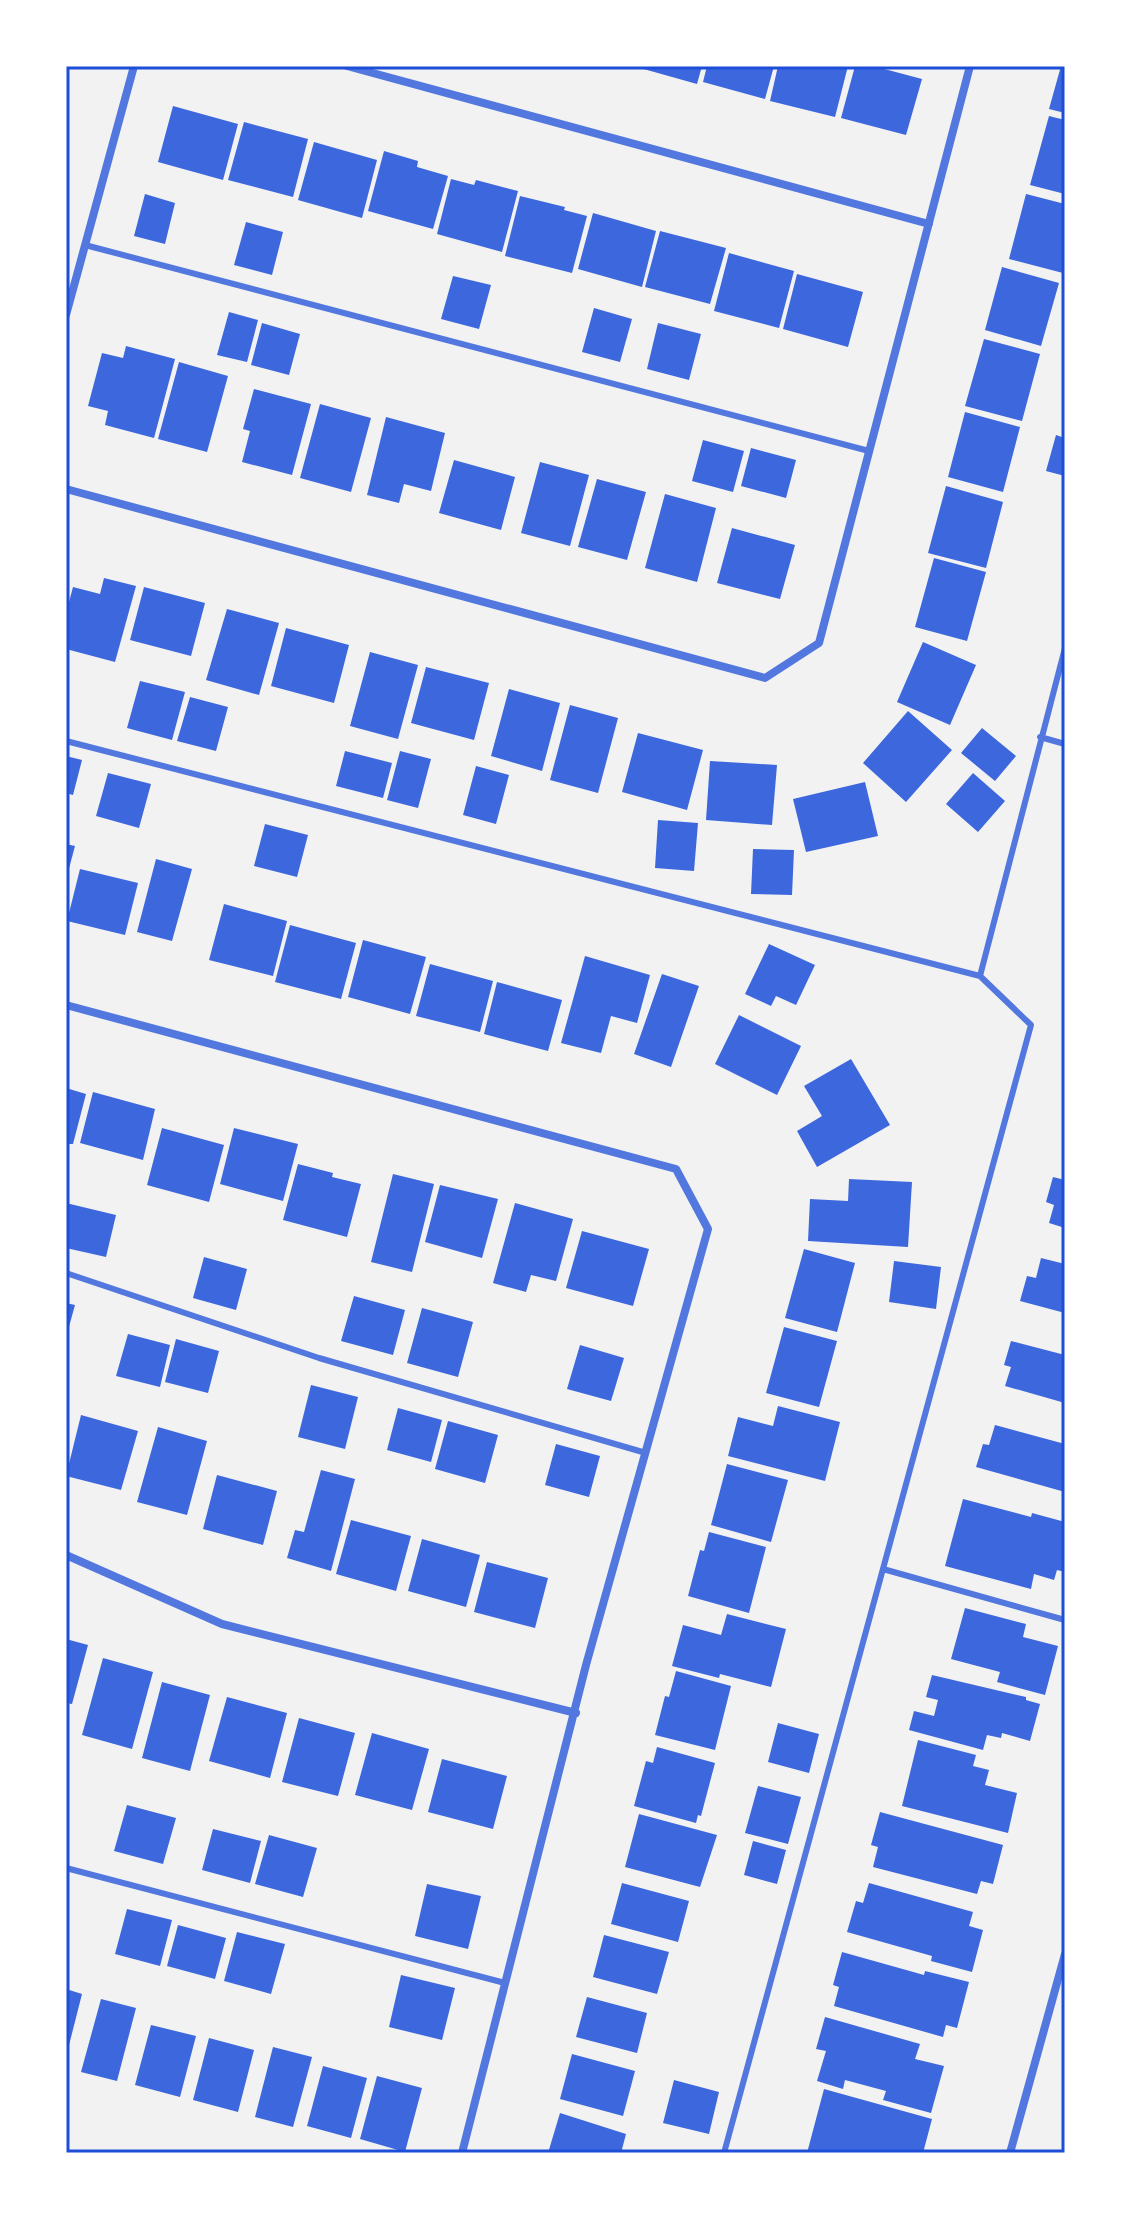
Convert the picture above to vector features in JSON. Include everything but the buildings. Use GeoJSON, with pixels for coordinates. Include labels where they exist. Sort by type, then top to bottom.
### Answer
{"type":"FeatureCollection","features":[{"type":"Feature","properties":{"kind":"street"},"geometry":{"type":"LineString","coordinates":[[66,315],[134,66]]}},
{"type":"Feature","properties":{"kind":"street"},"geometry":{"type":"LineString","coordinates":[[347,66],[929,224]]}},
{"type":"Feature","properties":{"kind":"street"},"geometry":{"type":"LineString","coordinates":[[66,489],[765,678],[819,643],[970,66]]}},
{"type":"Feature","properties":{"kind":"street"},"geometry":{"type":"LineString","coordinates":[[66,1005],[676,1169],[708,1229],[586,1665],[462,2153]]}},
{"type":"Feature","properties":{"kind":"street"},"geometry":{"type":"LineString","coordinates":[[66,1555],[222,1624],[576,1713]]}},
{"type":"Feature","properties":{"kind":"street"},"geometry":{"type":"LineString","coordinates":[[1010,2153],[1065,1954]]}},
{"type":"Feature","properties":{"kind":"lane"},"geometry":{"type":"LineString","coordinates":[[85,245],[869,451]]}},
{"type":"Feature","properties":{"kind":"lane"},"geometry":{"type":"LineString","coordinates":[[980,976],[1065,648]]}},
{"type":"Feature","properties":{"kind":"lane"},"geometry":{"type":"LineString","coordinates":[[1040,737],[1065,744]]}},
{"type":"Feature","properties":{"kind":"lane"},"geometry":{"type":"LineString","coordinates":[[66,741],[980,976],[1031,1025],[724,2153]]}},
{"type":"Feature","properties":{"kind":"lane"},"geometry":{"type":"LineString","coordinates":[[66,1273],[319,1358],[646,1453]]}},
{"type":"Feature","properties":{"kind":"lane"},"geometry":{"type":"LineString","coordinates":[[883,1569],[1065,1620]]}},
{"type":"Feature","properties":{"kind":"lane"},"geometry":{"type":"LineString","coordinates":[[66,1868],[505,1983]]}}]}
